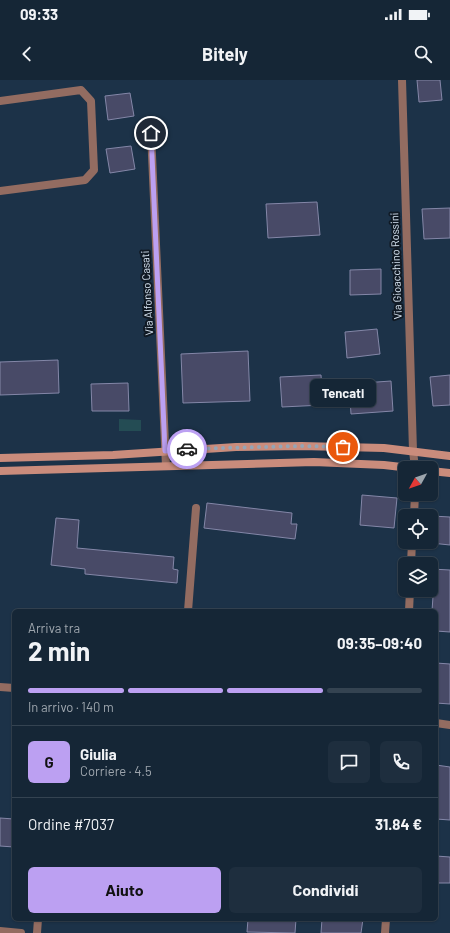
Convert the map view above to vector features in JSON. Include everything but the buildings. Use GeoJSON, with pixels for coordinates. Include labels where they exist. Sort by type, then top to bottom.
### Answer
{"type":"FeatureCollection","features":[{"type":"Feature","properties":{"kind":"main road"},"geometry":{"type":"LineString","coordinates":[[0,458],[113,455],[165,451],[301,446],[384,448],[450,456]]}},
{"type":"Feature","properties":{"kind":"main road"},"geometry":{"type":"LineString","coordinates":[[0,471],[314,462],[384,464],[398,466]]}},
{"type":"Feature","properties":{"kind":"main road"},"geometry":{"type":"LineString","coordinates":[[438,472],[450,473]]}},
{"type":"Feature","properties":{"kind":"street","name":"Via Gioacchino Rossini"},"geometry":{"type":"LineString","coordinates":[[402,80],[412,451],[414,461]]}},
{"type":"Feature","properties":{"kind":"street"},"geometry":{"type":"LineString","coordinates":[[0,101],[81,90],[91,101],[94,170],[85,180],[0,191]]}},
{"type":"Feature","properties":{"kind":"street","name":"Via Alfonso Casati"},"geometry":{"type":"LineString","coordinates":[[151,133],[166,466]]}},
{"type":"Feature","properties":{"kind":"street"},"geometry":{"type":"LineString","coordinates":[[188,609],[196,508]]}},
{"type":"Feature","properties":{"kind":"street"},"geometry":{"type":"LineString","coordinates":[[409,609],[410,597]]}},
{"type":"Feature","properties":{"kind":"street"},"geometry":{"type":"LineString","coordinates":[[0,687],[12,688]]}},
{"type":"Feature","properties":{"kind":"street"},"geometry":{"type":"LineString","coordinates":[[438,723],[450,724]]}},
{"type":"Feature","properties":{"kind":"street"},"geometry":{"type":"LineString","coordinates":[[37,933],[38,921]]}},
{"type":"Feature","properties":{"kind":"street"},"geometry":{"type":"LineString","coordinates":[[385,933],[386,921]]}},
{"type":"Feature","properties":{"kind":"street"},"geometry":{"type":"LineString","coordinates":[[0,931],[21,933]]}},
{"type":"Feature","properties":{"kind":"shaded area"},"geometry":{"type":"Polygon","coordinates":[[[119,419],[141,420],[141,431],[119,431],[119,419]]]}},
{"type":"Feature","properties":{"kind":"way so far"},"geometry":{"type":"LineString","coordinates":[[187,449],[301,446],[343,447]]}},
{"type":"Feature","properties":{"kind":"place","name":"Tencati"},"geometry":{"type":"Point","coordinates":[343,447]}},
{"type":"Feature","properties":{"kind":"route"},"geometry":{"type":"LineString","coordinates":[[151,133],[165,451],[187,449]]}}]}
